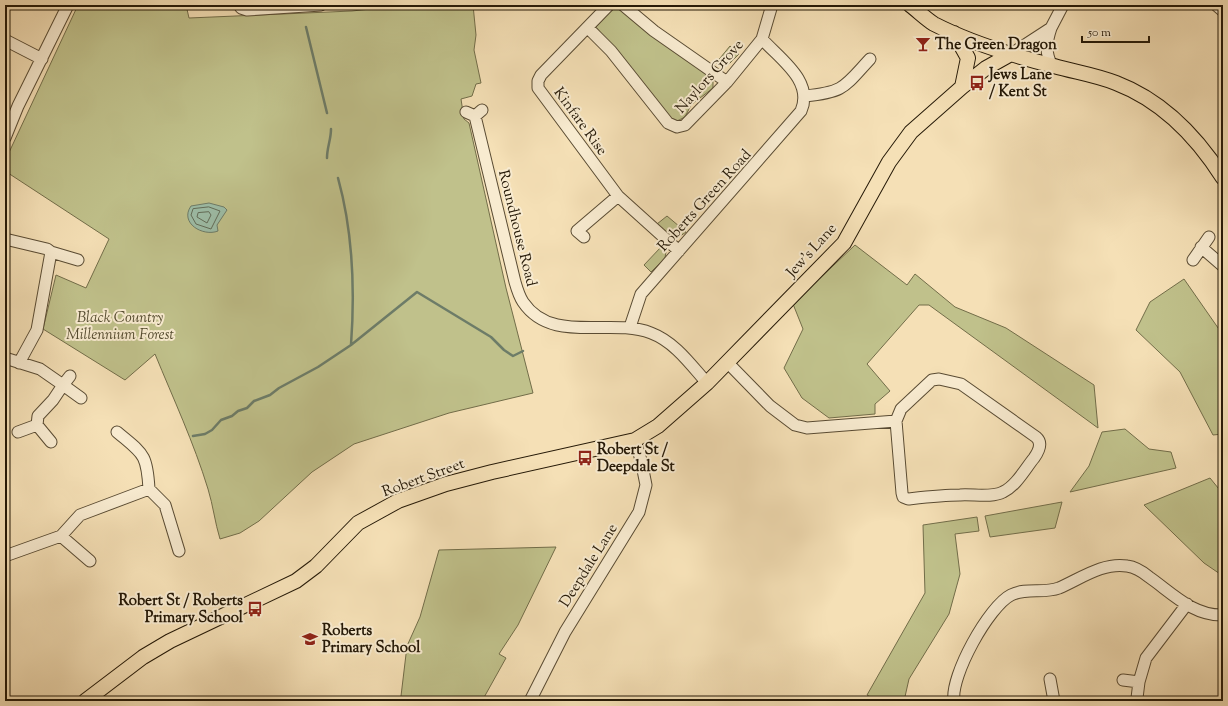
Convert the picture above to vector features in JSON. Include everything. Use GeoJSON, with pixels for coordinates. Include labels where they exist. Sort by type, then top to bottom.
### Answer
{"type":"FeatureCollection","features":[{"type":"Feature","properties":{"kind":"main road"},"geometry":{"type":"LineString","coordinates":[[910,5],[933,23],[954,33],[1011,54],[1116,83],[1144,97],[1180,124],[1197,141],[1221,172]]}},
{"type":"Feature","properties":{"kind":"main road"},"geometry":{"type":"LineString","coordinates":[[954,33],[968,58],[962,87]]}},
{"type":"Feature","properties":{"kind":"main road","name":"Jew's Lane"},"geometry":{"type":"LineString","coordinates":[[635,440],[658,426],[707,383],[844,242],[890,162],[911,132],[986,68],[1011,54]]}},
{"type":"Feature","properties":{"kind":"main road","name":"Robert Street"},"geometry":{"type":"LineString","coordinates":[[89,700],[143,657],[170,641],[296,581],[316,566],[358,523],[398,501],[446,484],[492,472],[635,440]]}},
{"type":"Feature","properties":{"kind":"street"},"geometry":{"type":"LineString","coordinates":[[5,138],[18,106],[68,5]]}},
{"type":"Feature","properties":{"kind":"street"},"geometry":{"type":"LineString","coordinates":[[239,5],[241,8],[247,10],[298,5],[321,5]]}},
{"type":"Feature","properties":{"kind":"street","name":"Kinfare Rise"},"geometry":{"type":"LineString","coordinates":[[609,5],[541,75],[538,81],[538,88],[618,196],[679,251]]}},
{"type":"Feature","properties":{"kind":"street"},"geometry":{"type":"LineString","coordinates":[[623,5],[654,31],[727,82]]}},
{"type":"Feature","properties":{"kind":"street","name":"Naylors Grove"},"geometry":{"type":"LineString","coordinates":[[588,28],[611,52],[668,123],[677,127],[685,125],[727,82],[762,39],[772,5]]}},
{"type":"Feature","properties":{"kind":"street"},"geometry":{"type":"LineString","coordinates":[[1052,66],[1047,56],[1045,46],[1051,28],[1063,5]]}},
{"type":"Feature","properties":{"kind":"street"},"geometry":{"type":"LineString","coordinates":[[1216,5],[1223,11]]}},
{"type":"Feature","properties":{"kind":"street"},"geometry":{"type":"LineString","coordinates":[[1011,54],[1051,28]]}},
{"type":"Feature","properties":{"kind":"street"},"geometry":{"type":"LineString","coordinates":[[762,39],[798,77],[805,96],[830,93],[844,87],[870,58]]}},
{"type":"Feature","properties":{"kind":"street"},"geometry":{"type":"LineString","coordinates":[[5,40],[42,58]]}},
{"type":"Feature","properties":{"kind":"street","name":"Roberts Green Road"},"geometry":{"type":"LineString","coordinates":[[630,327],[641,294],[798,117],[803,106],[805,96]]}},
{"type":"Feature","properties":{"kind":"street","name":"Roundhouse Road"},"geometry":{"type":"LineString","coordinates":[[474,113],[515,282],[522,301],[539,318],[558,326],[630,327],[651,333],[671,344],[707,383]]}},
{"type":"Feature","properties":{"kind":"street"},"geometry":{"type":"LineString","coordinates":[[584,237],[577,231],[618,196]]}},
{"type":"Feature","properties":{"kind":"street"},"geometry":{"type":"LineString","coordinates":[[1193,260],[1209,236]]}},
{"type":"Feature","properties":{"kind":"street"},"geometry":{"type":"LineString","coordinates":[[5,239],[47,248],[51,252],[78,260]]}},
{"type":"Feature","properties":{"kind":"street"},"geometry":{"type":"LineString","coordinates":[[1202,247],[1223,266]]}},
{"type":"Feature","properties":{"kind":"street"},"geometry":{"type":"LineString","coordinates":[[19,363],[36,330],[51,252]]}},
{"type":"Feature","properties":{"kind":"street"},"geometry":{"type":"LineString","coordinates":[[5,358],[40,369],[81,398]]}},
{"type":"Feature","properties":{"kind":"street"},"geometry":{"type":"LineString","coordinates":[[727,362],[770,406],[795,425],[807,428],[896,421]]}},
{"type":"Feature","properties":{"kind":"street"},"geometry":{"type":"LineString","coordinates":[[51,442],[37,425],[38,416],[53,400],[70,376]]}},
{"type":"Feature","properties":{"kind":"street"},"geometry":{"type":"LineString","coordinates":[[932,380],[947,380],[961,384],[1036,437],[1039,440],[1040,446],[1035,456],[1010,488],[1003,492],[995,494],[961,494],[908,499],[903,497],[902,493],[896,421],[901,409],[924,386],[932,380]]}},
{"type":"Feature","properties":{"kind":"street"},"geometry":{"type":"LineString","coordinates":[[18,432],[37,425]]}},
{"type":"Feature","properties":{"kind":"street"},"geometry":{"type":"LineString","coordinates":[[117,432],[143,454],[148,470],[149,489],[164,505],[179,551]]}},
{"type":"Feature","properties":{"kind":"street","name":"Deepdale Lane"},"geometry":{"type":"LineString","coordinates":[[530,701],[565,632],[639,512],[646,485],[635,440]]}},
{"type":"Feature","properties":{"kind":"street"},"geometry":{"type":"LineString","coordinates":[[5,556],[61,536],[80,515],[149,489]]}},
{"type":"Feature","properties":{"kind":"street"},"geometry":{"type":"LineString","coordinates":[[61,536],[90,561]]}},
{"type":"Feature","properties":{"kind":"street"},"geometry":{"type":"LineString","coordinates":[[954,701],[953,693],[962,662],[999,604],[1012,594],[1028,590],[1049,591],[1099,570],[1127,566],[1139,570],[1187,604],[1198,610],[1223,615]]}},
{"type":"Feature","properties":{"kind":"street"},"geometry":{"type":"LineString","coordinates":[[1137,698],[1139,682],[1146,658],[1187,604]]}},
{"type":"Feature","properties":{"kind":"street"},"geometry":{"type":"LineString","coordinates":[[1050,679],[1054,701]]}},
{"type":"Feature","properties":{"kind":"street"},"geometry":{"type":"LineString","coordinates":[[1123,680],[1139,682]]}},
{"type":"Feature","properties":{"kind":"green space","name":"Black Country Millennium Forest"},"geometry":{"type":"Polygon","coordinates":[[[78,5],[186,5],[189,18],[352,11],[407,5],[473,5],[476,35],[474,50],[481,83],[476,84],[472,96],[461,99],[464,119],[469,123],[506,288],[533,393],[449,413],[354,444],[312,472],[259,521],[240,533],[220,539],[210,495],[202,472],[190,438],[155,354],[125,380],[43,329],[56,275],[86,288],[109,239],[5,171],[5,161],[78,5]]]}},
{"type":"Feature","properties":{"kind":"green space"},"geometry":{"type":"Polygon","coordinates":[[[614,7],[619,7],[713,80],[713,88],[691,105],[685,117],[677,121],[669,118],[596,27],[614,7]]]}},
{"type":"Feature","properties":{"kind":"green space"},"geometry":{"type":"Polygon","coordinates":[[[730,46],[739,54],[729,64],[723,67],[716,63],[730,46]]]}},
{"type":"Feature","properties":{"kind":"green space"},"geometry":{"type":"Polygon","coordinates":[[[667,216],[686,232],[679,237],[669,236],[657,224],[667,216]]]}},
{"type":"Feature","properties":{"kind":"green space"},"geometry":{"type":"Polygon","coordinates":[[[855,245],[907,285],[915,274],[955,307],[1006,328],[1094,385],[1098,428],[929,305],[919,305],[867,364],[890,391],[875,404],[875,414],[829,418],[802,398],[784,368],[803,329],[793,304],[855,245]]]}},
{"type":"Feature","properties":{"kind":"green space"},"geometry":{"type":"Polygon","coordinates":[[[661,247],[666,252],[665,258],[651,272],[644,265],[661,247]]]}},
{"type":"Feature","properties":{"kind":"green space"},"geometry":{"type":"Polygon","coordinates":[[[1184,279],[1223,335],[1223,434],[1213,435],[1180,372],[1136,330],[1150,302],[1184,279]]]}},
{"type":"Feature","properties":{"kind":"green space"},"geometry":{"type":"Polygon","coordinates":[[[1125,429],[1149,449],[1171,452],[1176,468],[1070,492],[1089,466],[1102,432],[1125,429]]]}},
{"type":"Feature","properties":{"kind":"green space"},"geometry":{"type":"Polygon","coordinates":[[[1210,478],[1223,494],[1223,576],[1204,563],[1144,505],[1210,478]]]}},
{"type":"Feature","properties":{"kind":"green space"},"geometry":{"type":"Polygon","coordinates":[[[1062,502],[1055,528],[990,537],[985,516],[1062,502]]]}},
{"type":"Feature","properties":{"kind":"green space"},"geometry":{"type":"Polygon","coordinates":[[[977,517],[979,531],[955,534],[960,574],[949,614],[909,679],[904,701],[878,701],[867,695],[925,593],[923,525],[977,517]]]}},
{"type":"Feature","properties":{"kind":"green space"},"geometry":{"type":"Polygon","coordinates":[[[556,547],[518,625],[499,654],[506,658],[482,701],[396,701],[401,696],[407,646],[420,617],[439,550],[556,547]]]}},
{"type":"Feature","properties":{"kind":"water"},"geometry":{"type":"Polygon","coordinates":[[[209,203],[224,207],[227,210],[217,225],[218,231],[206,232],[200,230],[190,223],[188,218],[188,212],[191,206],[209,203]]]}},
{"type":"Feature","properties":{"kind":"waterway"},"geometry":{"type":"LineString","coordinates":[[306,27],[327,113]]}},
{"type":"Feature","properties":{"kind":"waterway"},"geometry":{"type":"LineString","coordinates":[[327,158],[331,129]]}},
{"type":"Feature","properties":{"kind":"waterway"},"geometry":{"type":"LineString","coordinates":[[338,178],[347,219],[352,261],[353,303],[351,345]]}},
{"type":"Feature","properties":{"kind":"waterway"},"geometry":{"type":"LineString","coordinates":[[193,436],[205,434],[212,430],[221,420],[247,408],[254,401],[270,395],[279,388],[318,367],[351,345],[417,292],[491,337],[504,350],[513,356],[523,351]]}},
{"type":"Feature","properties":{"kind":"place","name":"The Green Dragon"},"geometry":{"type":"Point","coordinates":[923,44]}},
{"type":"Feature","properties":{"kind":"place","name":"Jews Lane / Kent St"},"geometry":{"type":"Point","coordinates":[977,83]}},
{"type":"Feature","properties":{"kind":"place","name":"Robert St / Deepdale St"},"geometry":{"type":"Point","coordinates":[585,458]}},
{"type":"Feature","properties":{"kind":"place","name":"Robert St / Roberts Primary School"},"geometry":{"type":"Point","coordinates":[255,609]}},
{"type":"Feature","properties":{"kind":"place","name":"Roberts Primary School"},"geometry":{"type":"Point","coordinates":[310,639]}}]}
